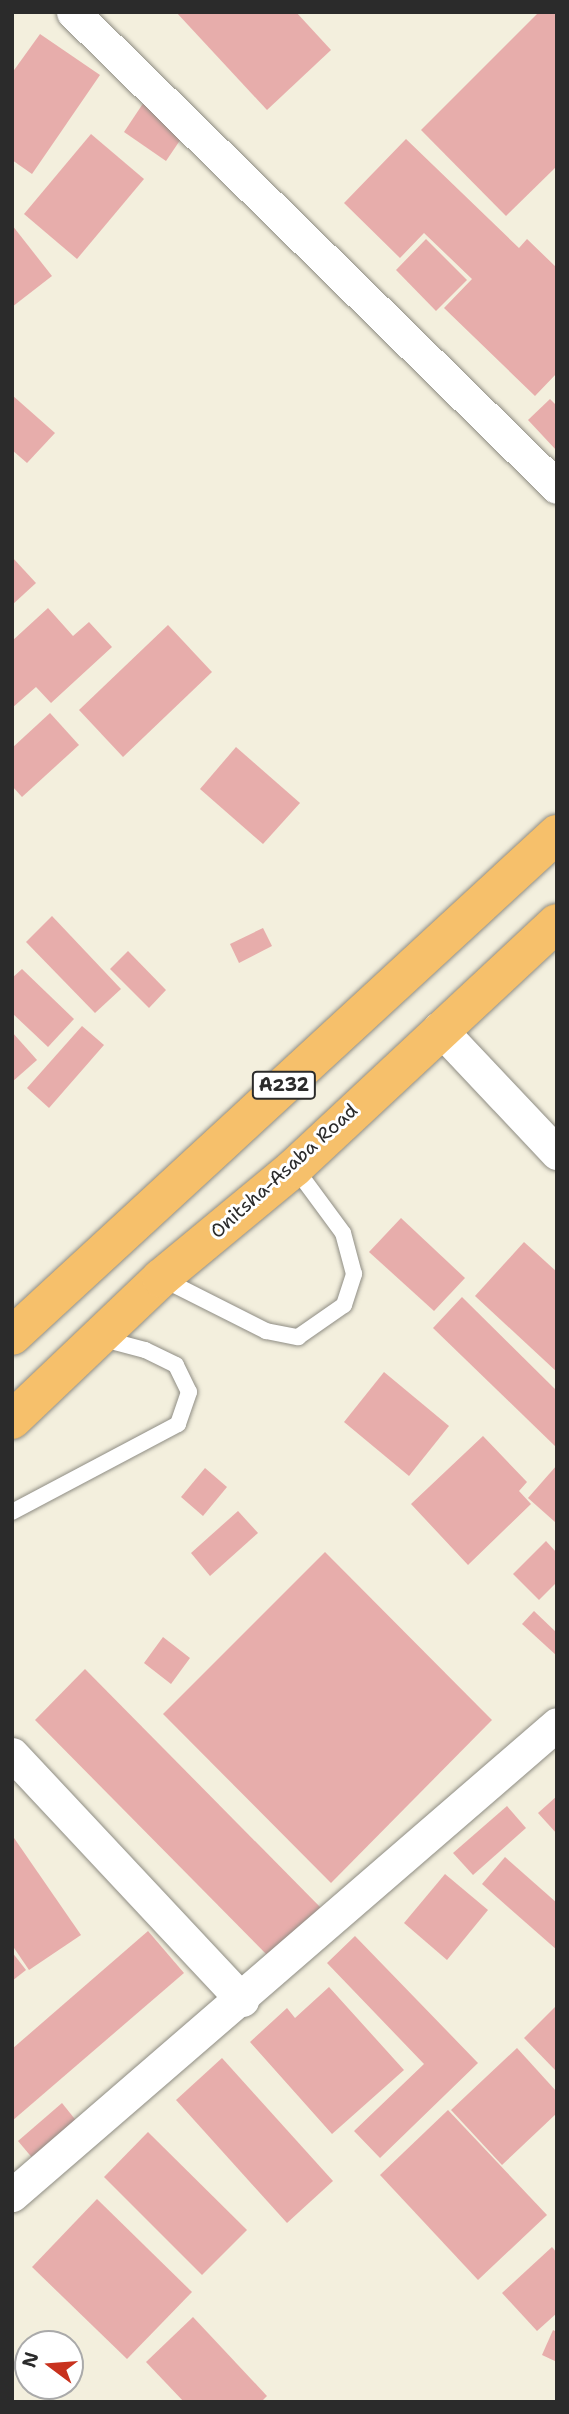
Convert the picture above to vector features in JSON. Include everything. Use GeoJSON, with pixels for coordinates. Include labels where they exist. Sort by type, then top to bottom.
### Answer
{"type":"FeatureCollection","features":[{"type":"Feature","properties":{"kind":"highway","name":"A232"},"geometry":{"type":"LineString","coordinates":[[12,1336],[557,834]]}},
{"type":"Feature","properties":{"kind":"highway","name":"Onitsha-Asaba Road"},"geometry":{"type":"LineString","coordinates":[[12,1420],[161,1278],[294,1168],[439,1028],[557,923]]}},
{"type":"Feature","properties":{"kind":"street"},"geometry":{"type":"LineString","coordinates":[[72,12],[557,486]]}},
{"type":"Feature","properties":{"kind":"street"},"geometry":{"type":"LineString","coordinates":[[439,1028],[557,1153]]}},
{"type":"Feature","properties":{"kind":"street"},"geometry":{"type":"LineString","coordinates":[[12,2195],[242,2000],[557,1724]]}},
{"type":"Feature","properties":{"kind":"street"},"geometry":{"type":"LineString","coordinates":[[12,1754],[242,2000]]}},
{"type":"Feature","properties":{"kind":"lane"},"geometry":{"type":"LineString","coordinates":[[161,1278],[266,1331],[298,1337],[344,1304],[354,1274],[343,1233],[294,1168]]}},
{"type":"Feature","properties":{"kind":"lane"},"geometry":{"type":"LineString","coordinates":[[12,1512],[177,1424],[189,1392],[176,1365],[145,1350],[98,1337]]}},
{"type":"Feature","properties":{"kind":"building"},"geometry":{"type":"Polygon","coordinates":[[[176,12],[296,12],[331,50],[267,110],[176,12]]]}},
{"type":"Feature","properties":{"kind":"building"},"geometry":{"type":"Polygon","coordinates":[[[539,12],[557,12],[557,166],[506,216],[421,130],[539,12]]]}},
{"type":"Feature","properties":{"kind":"building"},"geometry":{"type":"Polygon","coordinates":[[[40,34],[100,75],[32,174],[12,160],[12,73],[40,34]]]}},
{"type":"Feature","properties":{"kind":"building"},"geometry":{"type":"Polygon","coordinates":[[[144,102],[187,130],[166,161],[124,132],[144,102]]]}},
{"type":"Feature","properties":{"kind":"building"},"geometry":{"type":"Polygon","coordinates":[[[91,134],[144,179],[77,259],[24,214],[91,134]]]}},
{"type":"Feature","properties":{"kind":"building"},"geometry":{"type":"Polygon","coordinates":[[[406,139],[519,248],[527,239],[557,268],[557,373],[535,396],[444,308],[472,279],[424,233],[400,258],[344,203],[406,139]]]}},
{"type":"Feature","properties":{"kind":"building"},"geometry":{"type":"Polygon","coordinates":[[[12,225],[52,276],[12,307],[12,225]]]}},
{"type":"Feature","properties":{"kind":"building"},"geometry":{"type":"Polygon","coordinates":[[[426,239],[467,280],[436,311],[396,270],[426,239]]]}},
{"type":"Feature","properties":{"kind":"building"},"geometry":{"type":"Polygon","coordinates":[[[12,395],[55,433],[27,463],[12,450],[12,395]]]}},
{"type":"Feature","properties":{"kind":"building"},"geometry":{"type":"Polygon","coordinates":[[[550,399],[557,406],[557,451],[528,420],[550,399]]]}},
{"type":"Feature","properties":{"kind":"building"},"geometry":{"type":"Polygon","coordinates":[[[12,557],[36,583],[12,605],[12,557]]]}},
{"type":"Feature","properties":{"kind":"building"},"geometry":{"type":"Polygon","coordinates":[[[48,608],[73,636],[89,622],[112,647],[51,703],[36,687],[12,708],[12,641],[48,608]]]}},
{"type":"Feature","properties":{"kind":"building"},"geometry":{"type":"Polygon","coordinates":[[[168,625],[212,672],[123,757],[79,710],[168,625]]]}},
{"type":"Feature","properties":{"kind":"building"},"geometry":{"type":"Polygon","coordinates":[[[50,713],[79,745],[22,797],[12,786],[12,748],[50,713]]]}},
{"type":"Feature","properties":{"kind":"building"},"geometry":{"type":"Polygon","coordinates":[[[236,747],[300,803],[263,844],[200,789],[236,747]]]}},
{"type":"Feature","properties":{"kind":"building"},"geometry":{"type":"Polygon","coordinates":[[[52,916],[121,989],[95,1013],[26,942],[52,916]]]}},
{"type":"Feature","properties":{"kind":"building"},"geometry":{"type":"Polygon","coordinates":[[[263,928],[272,946],[239,963],[230,944],[263,928]]]}},
{"type":"Feature","properties":{"kind":"building"},"geometry":{"type":"Polygon","coordinates":[[[128,951],[166,990],[149,1008],[110,969],[128,951]]]}},
{"type":"Feature","properties":{"kind":"building"},"geometry":{"type":"Polygon","coordinates":[[[22,969],[74,1019],[48,1047],[12,1013],[12,978],[22,969]]]}},
{"type":"Feature","properties":{"kind":"building"},"geometry":{"type":"Polygon","coordinates":[[[82,1026],[104,1045],[49,1108],[27,1088],[82,1026]]]}},
{"type":"Feature","properties":{"kind":"building"},"geometry":{"type":"Polygon","coordinates":[[[12,1032],[37,1060],[12,1082],[12,1032]]]}},
{"type":"Feature","properties":{"kind":"building"},"geometry":{"type":"Polygon","coordinates":[[[401,1218],[465,1278],[434,1311],[369,1252],[401,1218]]]}},
{"type":"Feature","properties":{"kind":"building"},"geometry":{"type":"Polygon","coordinates":[[[524,1242],[557,1272],[557,1372],[475,1296],[524,1242]]]}},
{"type":"Feature","properties":{"kind":"building"},"geometry":{"type":"Polygon","coordinates":[[[462,1297],[557,1391],[557,1448],[433,1328],[462,1297]]]}},
{"type":"Feature","properties":{"kind":"building"},"geometry":{"type":"Polygon","coordinates":[[[384,1372],[449,1426],[409,1476],[344,1422],[384,1372]]]}},
{"type":"Feature","properties":{"kind":"building"},"geometry":{"type":"Polygon","coordinates":[[[483,1436],[527,1482],[519,1491],[531,1504],[468,1565],[411,1504],[483,1436]]]}},
{"type":"Feature","properties":{"kind":"building"},"geometry":{"type":"Polygon","coordinates":[[[557,1465],[557,1520],[555,1522],[528,1498],[557,1465]]]}},
{"type":"Feature","properties":{"kind":"building"},"geometry":{"type":"Polygon","coordinates":[[[205,1468],[227,1487],[203,1516],[181,1497],[205,1468]]]}},
{"type":"Feature","properties":{"kind":"building"},"geometry":{"type":"Polygon","coordinates":[[[238,1511],[258,1533],[210,1576],[191,1553],[238,1511]]]}},
{"type":"Feature","properties":{"kind":"building"},"geometry":{"type":"Polygon","coordinates":[[[546,1541],[557,1553],[557,1582],[539,1600],[513,1574],[546,1541]]]}},
{"type":"Feature","properties":{"kind":"building"},"geometry":{"type":"Polygon","coordinates":[[[325,1552],[492,1720],[331,1883],[163,1714],[325,1552]]]}},
{"type":"Feature","properties":{"kind":"building"},"geometry":{"type":"Polygon","coordinates":[[[534,1611],[557,1633],[557,1656],[522,1624],[534,1611]]]}},
{"type":"Feature","properties":{"kind":"building"},"geometry":{"type":"Polygon","coordinates":[[[163,1637],[190,1658],[171,1684],[144,1663],[163,1637]]]}},
{"type":"Feature","properties":{"kind":"building"},"geometry":{"type":"Polygon","coordinates":[[[85,1669],[324,1911],[274,1962],[35,1720],[85,1669]]]}},
{"type":"Feature","properties":{"kind":"building"},"geometry":{"type":"Polygon","coordinates":[[[557,1796],[557,1834],[538,1813],[557,1796]]]}},
{"type":"Feature","properties":{"kind":"building"},"geometry":{"type":"Polygon","coordinates":[[[507,1806],[526,1828],[473,1875],[453,1853],[507,1806]]]}},
{"type":"Feature","properties":{"kind":"building"},"geometry":{"type":"Polygon","coordinates":[[[12,1835],[81,1935],[29,1970],[12,1945],[12,1835]]]}},
{"type":"Feature","properties":{"kind":"building"},"geometry":{"type":"Polygon","coordinates":[[[505,1857],[557,1903],[557,1950],[482,1884],[505,1857]]]}},
{"type":"Feature","properties":{"kind":"building"},"geometry":{"type":"Polygon","coordinates":[[[445,1874],[488,1910],[447,1960],[404,1923],[445,1874]]]}},
{"type":"Feature","properties":{"kind":"building"},"geometry":{"type":"Polygon","coordinates":[[[148,1931],[184,1973],[12,2121],[12,2049],[148,1931]]]}},
{"type":"Feature","properties":{"kind":"building"},"geometry":{"type":"Polygon","coordinates":[[[355,1936],[478,2063],[380,2158],[354,2131],[424,2064],[327,1963],[355,1936]]]}},
{"type":"Feature","properties":{"kind":"building"},"geometry":{"type":"Polygon","coordinates":[[[12,1952],[26,1970],[12,1981],[12,1952]]]}},
{"type":"Feature","properties":{"kind":"building"},"geometry":{"type":"Polygon","coordinates":[[[329,1987],[404,2070],[332,2134],[250,2042],[287,2008],[295,2018],[329,1987]]]}},
{"type":"Feature","properties":{"kind":"building"},"geometry":{"type":"Polygon","coordinates":[[[557,2005],[557,2072],[524,2038],[557,2005]]]}},
{"type":"Feature","properties":{"kind":"building"},"geometry":{"type":"Polygon","coordinates":[[[517,2048],[557,2092],[557,2113],[502,2165],[451,2110],[517,2048]]]}},
{"type":"Feature","properties":{"kind":"building"},"geometry":{"type":"Polygon","coordinates":[[[222,2058],[333,2181],[287,2223],[176,2100],[222,2058]]]}},
{"type":"Feature","properties":{"kind":"building"},"geometry":{"type":"Polygon","coordinates":[[[62,2103],[78,2123],[34,2160],[18,2141],[62,2103]]]}},
{"type":"Feature","properties":{"kind":"building"},"geometry":{"type":"Polygon","coordinates":[[[448,2110],[547,2215],[478,2280],[380,2175],[448,2110]]]}},
{"type":"Feature","properties":{"kind":"building"},"geometry":{"type":"Polygon","coordinates":[[[148,2132],[247,2230],[202,2275],[104,2177],[148,2132]]]}},
{"type":"Feature","properties":{"kind":"building"},"geometry":{"type":"Polygon","coordinates":[[[97,2199],[192,2292],[127,2359],[32,2267],[97,2199]]]}},
{"type":"Feature","properties":{"kind":"building"},"geometry":{"type":"Polygon","coordinates":[[[552,2247],[557,2253],[557,2313],[537,2331],[502,2293],[552,2247]]]}},
{"type":"Feature","properties":{"kind":"building"},"geometry":{"type":"Polygon","coordinates":[[[193,2317],[267,2396],[261,2402],[184,2402],[146,2362],[193,2317]]]}},
{"type":"Feature","properties":{"kind":"building"},"geometry":{"type":"Polygon","coordinates":[[[553,2330],[557,2332],[557,2362],[542,2355],[553,2330]]]}}]}
